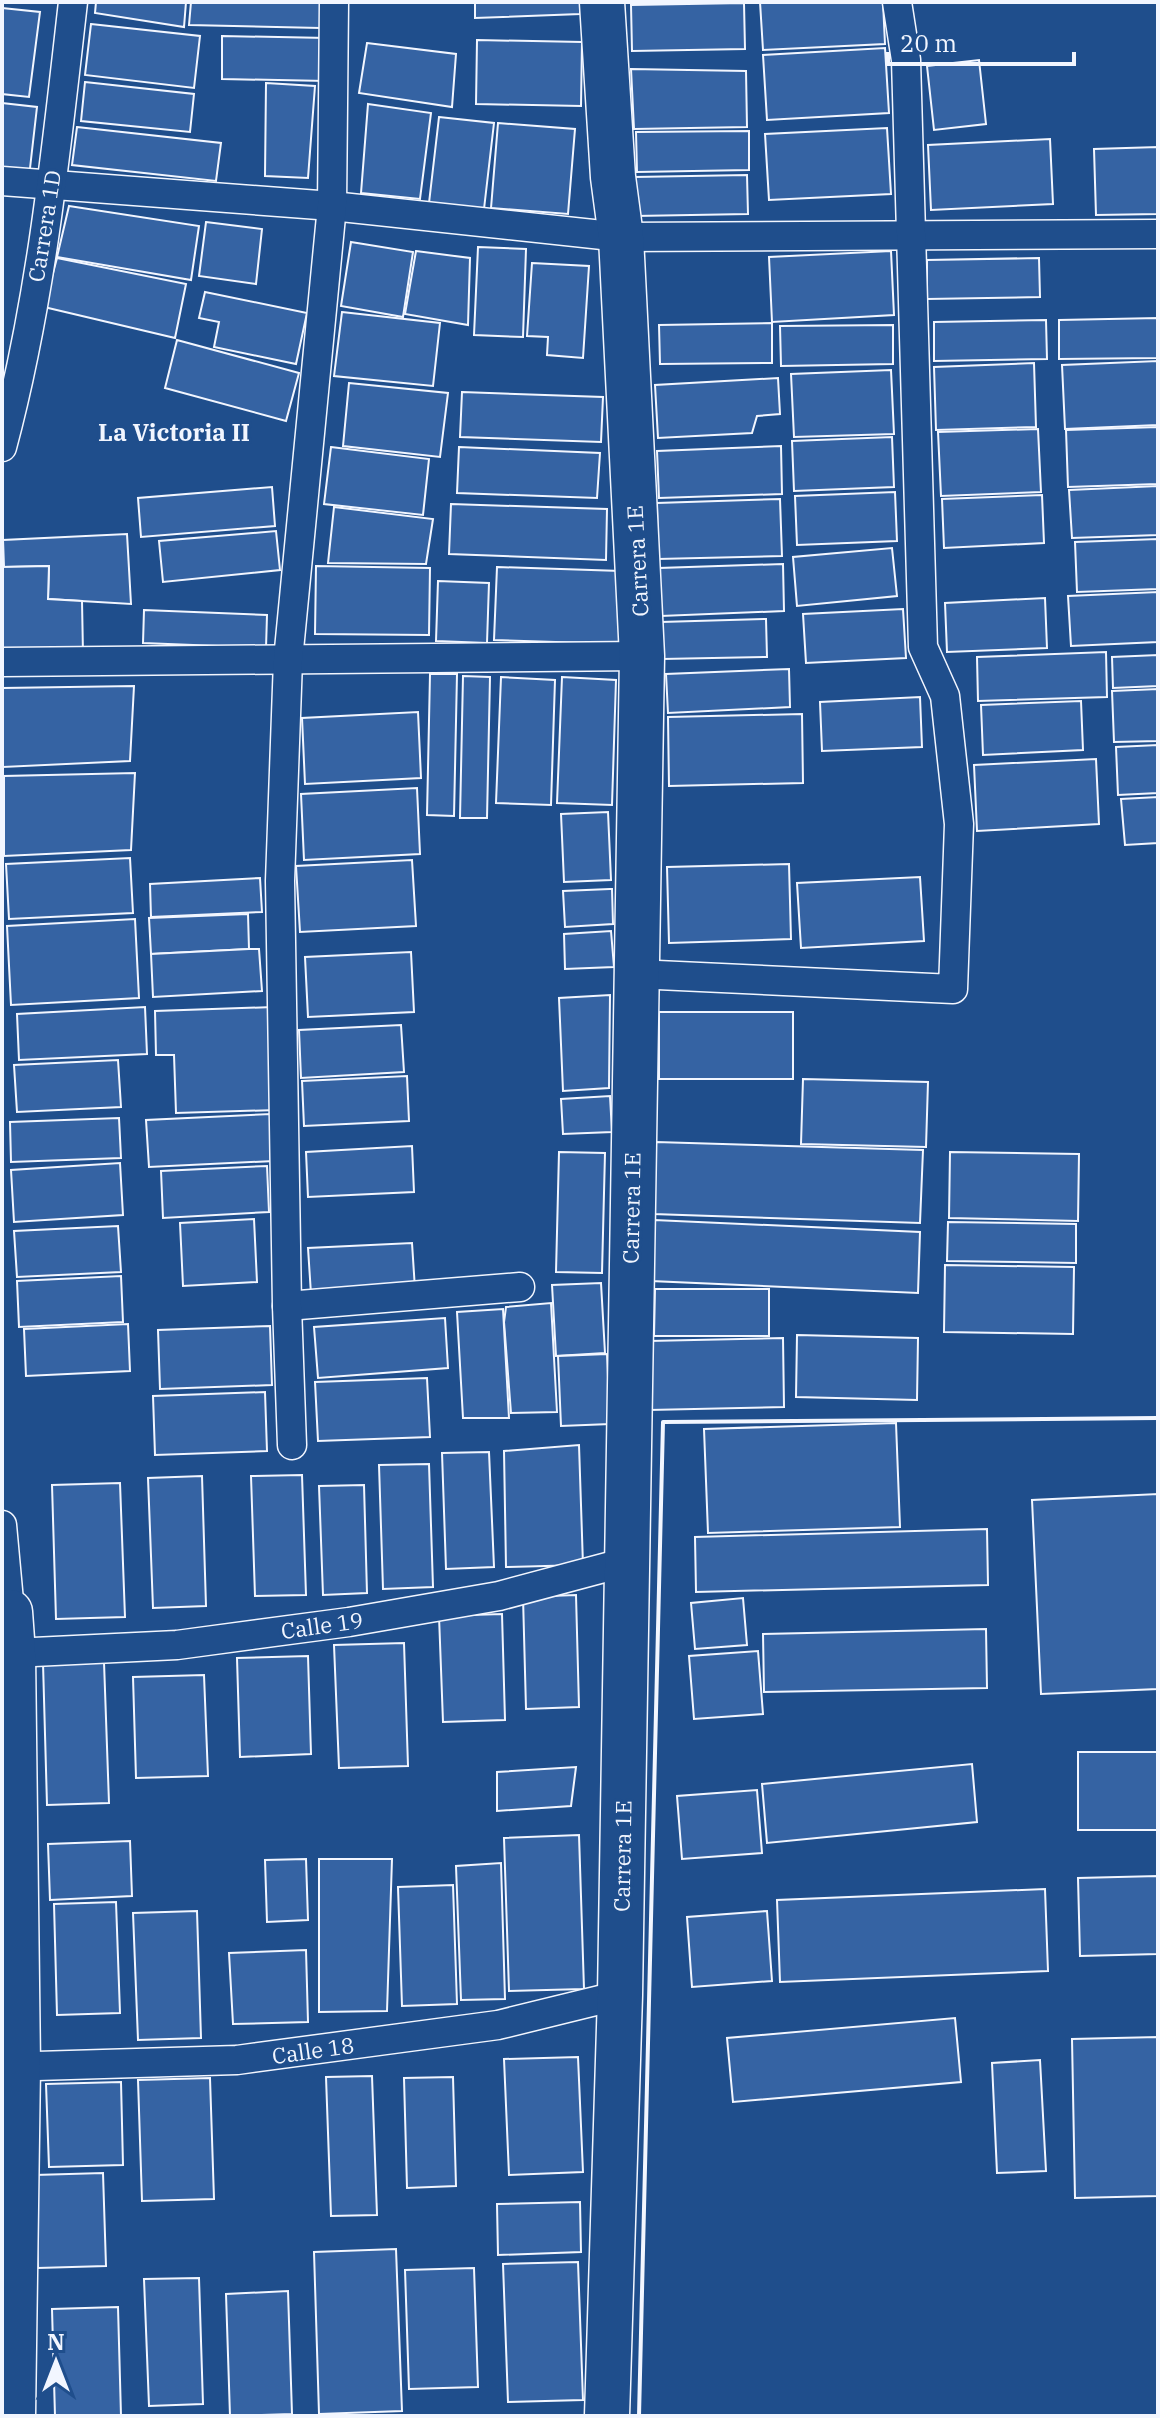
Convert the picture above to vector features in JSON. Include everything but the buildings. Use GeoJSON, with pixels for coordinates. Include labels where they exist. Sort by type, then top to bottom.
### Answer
{"type":"FeatureCollection","features":[{"type":"Feature","properties":{"kind":"street","name":"Carrera 1E"},"geometry":{"type":"LineString","coordinates":[[602,2],[613,177],[621,237],[642,656],[620,1995],[607,2416]]}},
{"type":"Feature","properties":{"kind":"street"},"geometry":{"type":"LineString","coordinates":[[9,1626],[13,2416]]}},
{"type":"Feature","properties":{"kind":"lane","name":"Carrera 1D"},"geometry":{"type":"LineString","coordinates":[[2,447],[16,394],[52,186],[73,2]]}},
{"type":"Feature","properties":{"kind":"lane"},"geometry":{"type":"LineString","coordinates":[[292,1445],[280,881],[288,660],[332,206],[334,2]]}},
{"type":"Feature","properties":{"kind":"lane"},"geometry":{"type":"LineString","coordinates":[[636,974],[953,989],[959,824],[945,696],[923,647],[906,60],[897,2]]}},
{"type":"Feature","properties":{"kind":"lane"},"geometry":{"type":"LineString","coordinates":[[2,181],[332,206],[621,237],[1158,234]]}},
{"type":"Feature","properties":{"kind":"lane"},"geometry":{"type":"LineString","coordinates":[[2,662],[642,656]]}},
{"type":"Feature","properties":{"kind":"lane"},"geometry":{"type":"LineString","coordinates":[[287,1306],[520,1287]]}},
{"type":"Feature","properties":{"kind":"lane"},"geometry":{"type":"LineString","coordinates":[[2,1525],[9,1626]]}},
{"type":"Feature","properties":{"kind":"lane","name":"Calle 19"},"geometry":{"type":"LineString","coordinates":[[9,1626],[177,1645],[349,1622],[499,1596],[626,1562]]}},
{"type":"Feature","properties":{"kind":"lane","name":"Calle 18"},"geometry":{"type":"LineString","coordinates":[[10,2066],[237,2060],[498,2025],[620,1995]]}},
{"type":"Feature","properties":{"kind":"wall"},"geometry":{"type":"LineString","coordinates":[[639,2416],[663,1422],[1158,1418]]}},
{"type":"Feature","properties":{"kind":"district","name":"La Victoria II"},"geometry":{"type":"Point","coordinates":[174,432]}}]}
